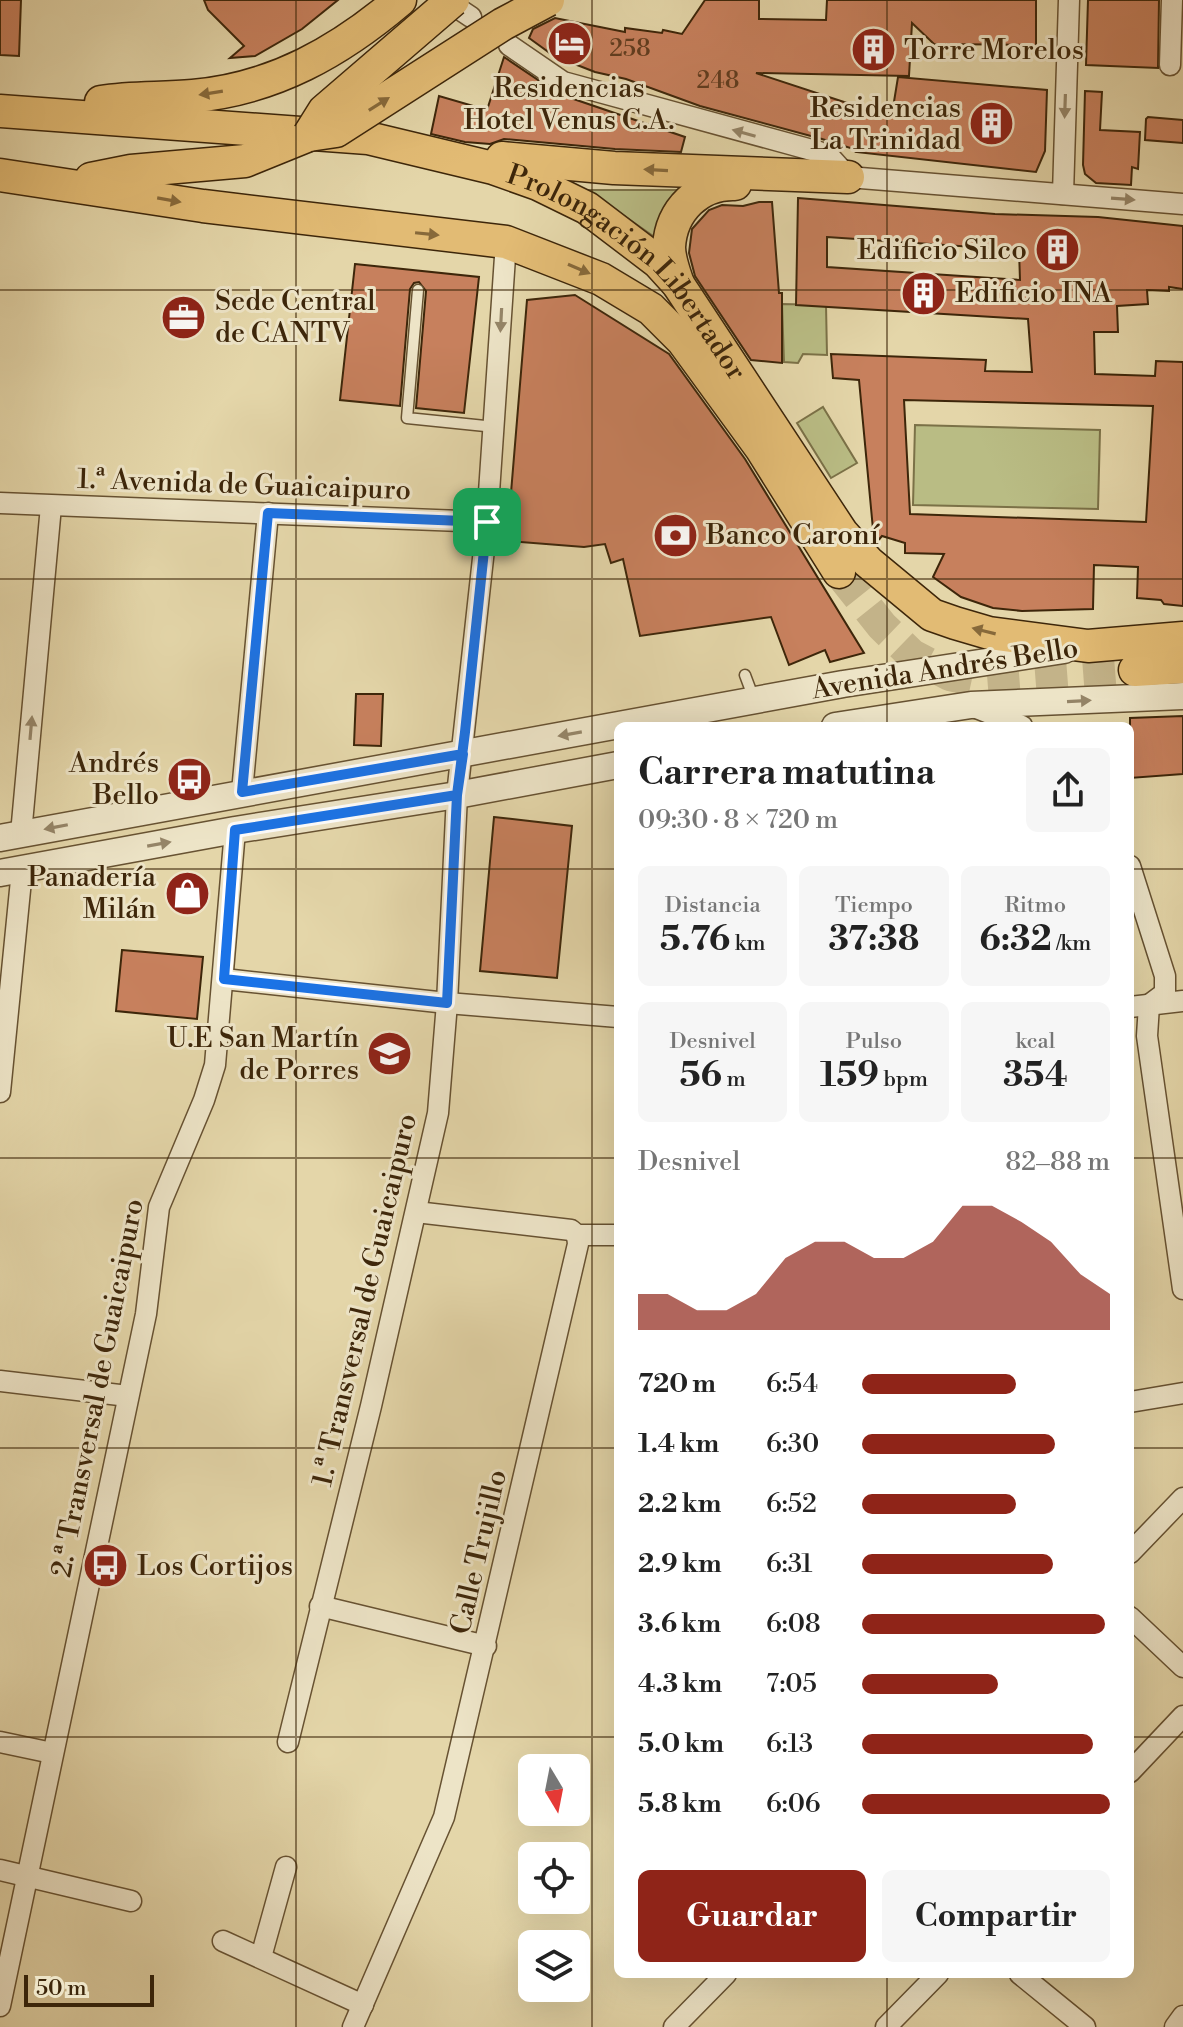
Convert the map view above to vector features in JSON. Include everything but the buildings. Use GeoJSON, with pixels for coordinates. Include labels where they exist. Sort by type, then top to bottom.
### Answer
{"type":"FeatureCollection","features":[{"type":"Feature","properties":{"kind":"main road"},"geometry":{"type":"LineString","coordinates":[[0,111],[44,113],[61,107],[118,99],[195,96],[234,90],[286,75],[365,30],[400,0]]}},
{"type":"Feature","properties":{"kind":"main road"},"geometry":{"type":"LineString","coordinates":[[64,183],[131,171],[245,161],[309,135],[336,131],[503,24],[548,0]]}},
{"type":"Feature","properties":{"kind":"main road"},"geometry":{"type":"LineString","coordinates":[[309,135],[324,111],[462,9]]}},
{"type":"Feature","properties":{"kind":"main road","name":"Prolongación Libertador"},"geometry":{"type":"LineString","coordinates":[[44,113],[368,138],[493,168],[587,208],[639,247],[678,284],[842,533],[868,562],[932,615],[989,633],[1088,646]]}},
{"type":"Feature","properties":{"kind":"main road"},"geometry":{"type":"LineString","coordinates":[[368,138],[571,165],[848,177]]}},
{"type":"Feature","properties":{"kind":"main road","name":"Prolongación Libertador"},"geometry":{"type":"LineString","coordinates":[[0,175],[203,206],[506,242],[601,279],[651,309],[683,341],[761,448],[839,572]]}},
{"type":"Feature","properties":{"kind":"main road"},"geometry":{"type":"LineString","coordinates":[[678,284],[669,249],[671,234],[684,204],[699,192],[727,184],[839,184],[848,177]]}},
{"type":"Feature","properties":{"kind":"main road"},"geometry":{"type":"LineString","coordinates":[[1135,670],[1182,645]]}},
{"type":"Feature","properties":{"kind":"main road","name":"Avenida Andrés Bello"},"geometry":{"type":"LineString","coordinates":[[1088,646],[1182,645]]}},
{"type":"Feature","properties":{"kind":"street"},"geometry":{"type":"LineString","coordinates":[[1063,194],[1069,0]]}},
{"type":"Feature","properties":{"kind":"street"},"geometry":{"type":"LineString","coordinates":[[1170,65],[1172,0]]}},
{"type":"Feature","properties":{"kind":"street"},"geometry":{"type":"LineString","coordinates":[[509,45],[563,82],[819,152],[830,157],[848,177],[1183,204]]}},
{"type":"Feature","properties":{"kind":"street","name":"1.ª Transversal de Guaicaipuro"},"geometry":{"type":"LineString","coordinates":[[288,1742],[371,1406],[438,1113],[447,1003],[457,795],[487,522],[506,242]]}},
{"type":"Feature","properties":{"kind":"street","name":"1.ª Avenida de Guaicaipuro"},"geometry":{"type":"LineString","coordinates":[[0,503],[487,522]]}},
{"type":"Feature","properties":{"kind":"street"},"geometry":{"type":"LineString","coordinates":[[11,836],[51,506]]}},
{"type":"Feature","properties":{"kind":"street"},"geometry":{"type":"LineString","coordinates":[[242,792],[268,513]]}},
{"type":"Feature","properties":{"kind":"street","name":"Avenida Andrés Bello"},"geometry":{"type":"LineString","coordinates":[[639,722],[843,684],[1088,646]]}},
{"type":"Feature","properties":{"kind":"street","name":"Avenida Andrés Bello"},"geometry":{"type":"LineString","coordinates":[[861,722],[971,705],[1183,696]]}},
{"type":"Feature","properties":{"kind":"street"},"geometry":{"type":"LineString","coordinates":[[971,705],[1012,722]]}},
{"type":"Feature","properties":{"kind":"street","name":"Avenida Andrés Bello"},"geometry":{"type":"LineString","coordinates":[[11,836],[614,727]]}},
{"type":"Feature","properties":{"kind":"street"},"geometry":{"type":"LineString","coordinates":[[0,1092],[11,871],[614,766]]}},
{"type":"Feature","properties":{"kind":"street","name":"2.ª Transversal de Guaicaipuro"},"geometry":{"type":"LineString","coordinates":[[0,2006],[148,1302],[159,1207],[204,1100],[215,1065],[235,830]]}},
{"type":"Feature","properties":{"kind":"street"},"geometry":{"type":"LineString","coordinates":[[1134,879],[1165,976],[1165,993],[1139,1006]]}},
{"type":"Feature","properties":{"kind":"street"},"geometry":{"type":"LineString","coordinates":[[224,979],[447,1003],[614,1017]]}},
{"type":"Feature","properties":{"kind":"street"},"geometry":{"type":"LineString","coordinates":[[1139,1006],[1183,1001]]}},
{"type":"Feature","properties":{"kind":"street"},"geometry":{"type":"LineString","coordinates":[[1139,1006],[1147,1036],[1183,1289]]}},
{"type":"Feature","properties":{"kind":"street"},"geometry":{"type":"LineString","coordinates":[[416,1212],[571,1230],[577,1235],[614,1235]]}},
{"type":"Feature","properties":{"kind":"street","name":"Calle Trujillo"},"geometry":{"type":"LineString","coordinates":[[353,2027],[444,1817],[578,1244],[577,1235]]}},
{"type":"Feature","properties":{"kind":"street"},"geometry":{"type":"LineString","coordinates":[[0,1381],[128,1396]]}},
{"type":"Feature","properties":{"kind":"street"},"geometry":{"type":"LineString","coordinates":[[1134,1401],[1183,1393]]}},
{"type":"Feature","properties":{"kind":"street"},"geometry":{"type":"LineString","coordinates":[[1134,1549],[1183,1498]]}},
{"type":"Feature","properties":{"kind":"street"},"geometry":{"type":"LineString","coordinates":[[320,1606],[486,1646]]}},
{"type":"Feature","properties":{"kind":"street"},"geometry":{"type":"LineString","coordinates":[[1134,1621],[1183,1667]]}},
{"type":"Feature","properties":{"kind":"street"},"geometry":{"type":"LineString","coordinates":[[1134,1768],[1183,1716]]}},
{"type":"Feature","properties":{"kind":"street"},"geometry":{"type":"LineString","coordinates":[[0,1742],[52,1753]]}},
{"type":"Feature","properties":{"kind":"street"},"geometry":{"type":"LineString","coordinates":[[261,1957],[286,1867]]}},
{"type":"Feature","properties":{"kind":"street"},"geometry":{"type":"LineString","coordinates":[[0,1870],[131,1901]]}},
{"type":"Feature","properties":{"kind":"street"},"geometry":{"type":"LineString","coordinates":[[223,1941],[363,2005]]}},
{"type":"Feature","properties":{"kind":"street"},"geometry":{"type":"LineString","coordinates":[[674,2027],[722,1978]]}},
{"type":"Feature","properties":{"kind":"street"},"geometry":{"type":"LineString","coordinates":[[886,2027],[934,1978]]}},
{"type":"Feature","properties":{"kind":"street"},"geometry":{"type":"LineString","coordinates":[[1025,1978],[1085,2027]]}},
{"type":"Feature","properties":{"kind":"street"},"geometry":{"type":"LineString","coordinates":[[1175,2027],[1183,2016]]}},
{"type":"Feature","properties":{"kind":"lane"},"geometry":{"type":"LineString","coordinates":[[418,290],[407,418],[495,427]]}},
{"type":"Feature","properties":{"kind":"lane"},"geometry":{"type":"LineString","coordinates":[[745,675],[755,701]]}},
{"type":"Feature","properties":{"kind":"green space"},"geometry":{"type":"Polygon","coordinates":[[[587,190],[680,190],[656,238],[587,190]]]}},
{"type":"Feature","properties":{"kind":"green space"},"geometry":{"type":"Polygon","coordinates":[[[782,304],[826,305],[827,355],[803,354],[798,363],[784,362],[782,304]]]}},
{"type":"Feature","properties":{"kind":"green space"},"geometry":{"type":"Polygon","coordinates":[[[823,407],[857,463],[831,478],[797,423],[823,407]]]}},
{"type":"Feature","properties":{"kind":"green space"},"geometry":{"type":"Polygon","coordinates":[[[915,425],[1100,430],[1098,509],[913,505],[915,425]]]}},
{"type":"Feature","properties":{"kind":"tunnel"},"geometry":{"type":"LineString","coordinates":[[839,572],[882,626],[912,655],[950,675],[982,682],[1135,670]]}},
{"type":"Feature","properties":{"kind":"place","name":"Residencias Hotel Venus C.A."},"geometry":{"type":"Point","coordinates":[569,43]}},
{"type":"Feature","properties":{"kind":"place","name":"Torre Morelos"},"geometry":{"type":"Point","coordinates":[873,50]}},
{"type":"Feature","properties":{"kind":"place","name":"Residencias La Trinidad"},"geometry":{"type":"Point","coordinates":[992,124]}},
{"type":"Feature","properties":{"kind":"place","name":"Edificio Silco"},"geometry":{"type":"Point","coordinates":[1058,250]}},
{"type":"Feature","properties":{"kind":"place","name":"Edificio INA"},"geometry":{"type":"Point","coordinates":[924,293]}},
{"type":"Feature","properties":{"kind":"place","name":"Sede Central de CANTV"},"geometry":{"type":"Point","coordinates":[184,317]}},
{"type":"Feature","properties":{"kind":"place","name":"Banco Caroní"},"geometry":{"type":"Point","coordinates":[675,535]}},
{"type":"Feature","properties":{"kind":"place","name":"Andrés Bello"},"geometry":{"type":"Point","coordinates":[190,779]}},
{"type":"Feature","properties":{"kind":"place","name":"Panadería Milán"},"geometry":{"type":"Point","coordinates":[187,893]}},
{"type":"Feature","properties":{"kind":"place","name":"U.E San Martín de Porres"},"geometry":{"type":"Point","coordinates":[390,1054]}},
{"type":"Feature","properties":{"kind":"place","name":"Los Cortijos"},"geometry":{"type":"Point","coordinates":[106,1566]}},
{"type":"Feature","properties":{"kind":"route"},"geometry":{"type":"LineString","coordinates":[[487,522],[268,513],[242,792],[463,754],[457,795],[447,1003],[224,979],[235,830],[457,795],[463,754],[487,522]]}}]}
